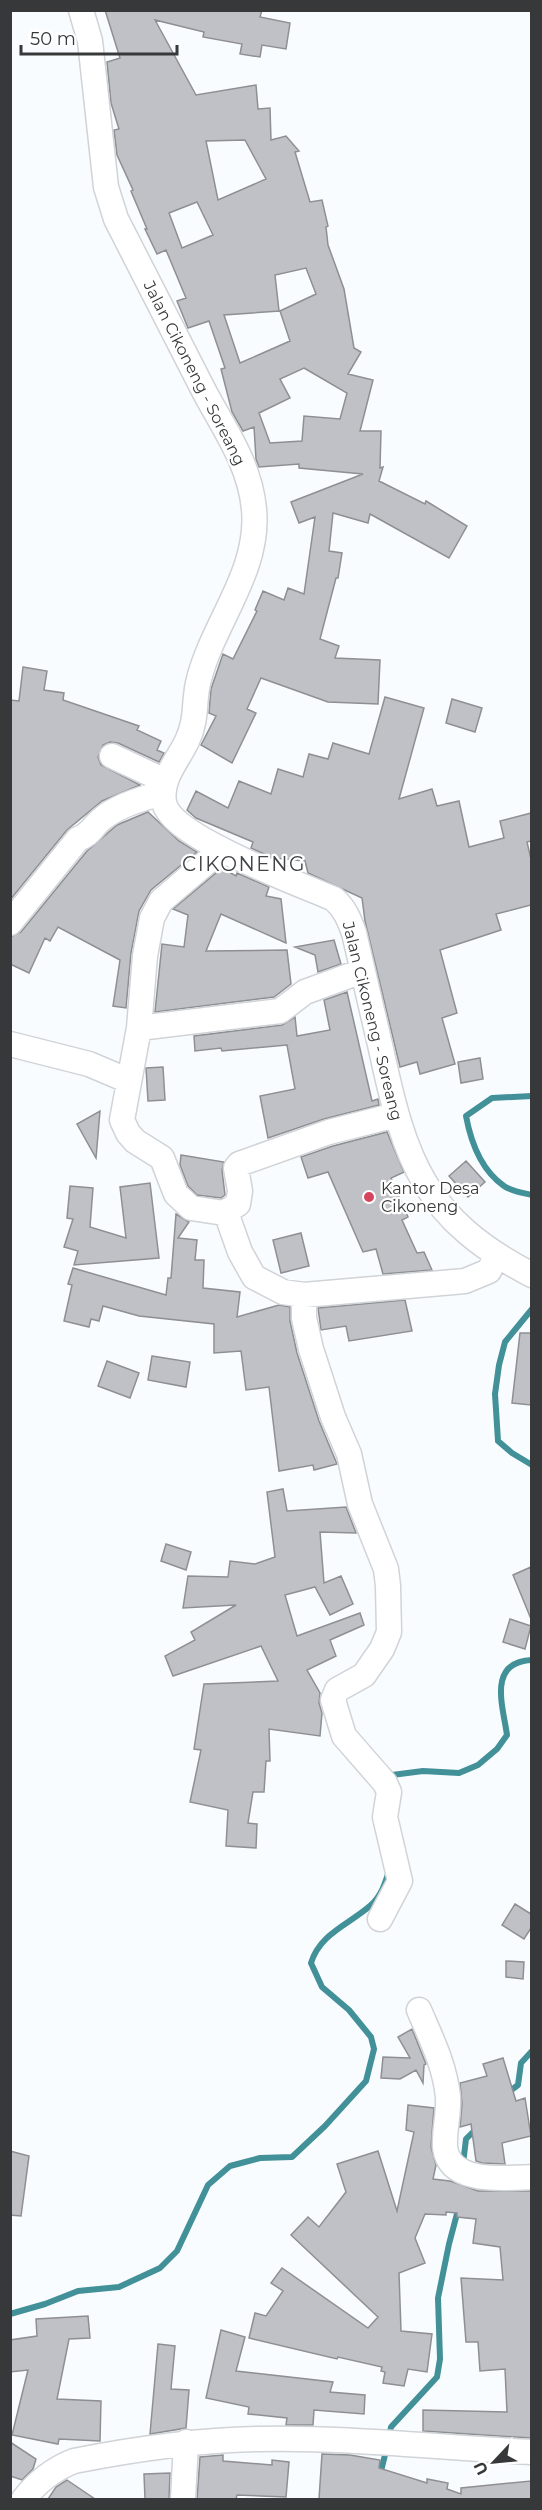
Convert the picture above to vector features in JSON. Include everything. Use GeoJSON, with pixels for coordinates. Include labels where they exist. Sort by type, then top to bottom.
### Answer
{"type":"FeatureCollection","features":[{"type":"Feature","properties":{"kind":"street","name":"Jalan Cikoneng - Soreang"},"geometry":{"type":"LineString","coordinates":[[81,10],[90,41],[106,187],[117,219],[219,420],[242,457],[254,509],[252,556],[210,646],[198,681],[196,714],[189,738],[164,787],[164,804],[179,825],[221,850],[334,899],[349,918],[396,1115],[408,1153],[426,1186],[446,1212],[496,1256],[531,1275]]}},
{"type":"Feature","properties":{"kind":"street"},"geometry":{"type":"LineString","coordinates":[[112,756],[164,787]]}},
{"type":"Feature","properties":{"kind":"street"},"geometry":{"type":"LineString","coordinates":[[10,923],[78,839],[91,832],[94,825],[122,807],[164,787]]}},
{"type":"Feature","properties":{"kind":"street"},"geometry":{"type":"LineString","coordinates":[[221,850],[161,901],[152,918],[145,956],[139,1028],[122,1120],[128,1133],[147,1150],[162,1158],[177,1194],[191,1208],[224,1213],[238,1204],[240,1191],[236,1168],[239,1164],[328,1132],[396,1115]]}},
{"type":"Feature","properties":{"kind":"street"},"geometry":{"type":"LineString","coordinates":[[139,1028],[280,1011],[305,992],[362,971]]}},
{"type":"Feature","properties":{"kind":"street"},"geometry":{"type":"LineString","coordinates":[[10,1044],[89,1064],[129,1081]]}},
{"type":"Feature","properties":{"kind":"street"},"geometry":{"type":"LineString","coordinates":[[224,1213],[228,1218],[240,1252],[254,1277],[283,1292],[304,1295],[465,1281],[489,1271],[496,1256]]}},
{"type":"Feature","properties":{"kind":"street"},"geometry":{"type":"LineString","coordinates":[[304,1295],[304,1318],[311,1349],[333,1417],[349,1454],[360,1504],[386,1569],[389,1632],[382,1649],[364,1675],[337,1690],[333,1700],[344,1736],[385,1784],[388,1792],[385,1817],[400,1881],[380,1918]]}},
{"type":"Feature","properties":{"kind":"street"},"geometry":{"type":"LineString","coordinates":[[419,2010],[445,2072],[448,2098],[445,2139],[447,2156],[463,2173],[494,2178],[531,2177]]}},
{"type":"Feature","properties":{"kind":"street"},"geometry":{"type":"LineString","coordinates":[[23,2499],[47,2475],[74,2461],[186,2442],[260,2439],[374,2441],[531,2452]]}},
{"type":"Feature","properties":{"kind":"street"},"geometry":{"type":"LineString","coordinates":[[183,2499],[186,2442]]}},
{"type":"Feature","properties":{"kind":"building"},"geometry":{"type":"Polygon","coordinates":[[[105,10],[262,10],[260,17],[290,23],[286,49],[262,45],[260,57],[240,54],[242,44],[203,37],[204,32],[155,20],[196,95],[256,85],[258,109],[270,108],[271,140],[286,136],[299,151],[295,152],[310,202],[322,200],[328,226],[326,227],[328,245],[344,289],[354,348],[361,352],[348,374],[373,380],[360,431],[381,431],[380,468],[383,467],[379,481],[425,504],[426,501],[467,526],[449,558],[370,514],[368,523],[333,513],[329,551],[342,553],[338,578],[336,578],[320,639],[339,646],[335,658],[380,660],[378,704],[328,702],[261,678],[247,709],[256,713],[232,763],[201,745],[216,716],[209,713],[211,689],[223,654],[233,659],[257,611],[255,610],[263,591],[284,600],[288,588],[304,594],[315,517],[299,523],[291,502],[363,474],[299,468],[299,464],[259,467],[256,459],[254,427],[243,431],[232,412],[221,369],[225,368],[209,321],[188,328],[177,301],[186,298],[166,250],[157,254],[117,155],[114,130],[119,129],[111,103],[107,62],[120,58],[105,10]],[[245,140],[206,141],[218,200],[266,179],[245,140]],[[197,202],[169,213],[182,248],[213,235],[197,202]],[[306,268],[275,275],[279,311],[224,315],[240,363],[290,341],[280,311],[316,294],[306,268]],[[304,368],[280,379],[290,398],[259,413],[270,443],[302,441],[304,416],[340,419],[347,393],[304,368]]]}},
{"type":"Feature","properties":{"kind":"building"},"geometry":{"type":"Polygon","coordinates":[[[23,667],[47,671],[44,690],[64,693],[63,700],[139,726],[137,730],[161,741],[157,750],[164,753],[159,762],[118,743],[110,742],[103,745],[98,757],[101,765],[140,785],[102,801],[67,830],[10,900],[10,700],[19,701],[23,667]]]}},
{"type":"Feature","properties":{"kind":"building"},"geometry":{"type":"Polygon","coordinates":[[[385,697],[424,708],[399,799],[432,789],[437,806],[459,801],[469,847],[504,838],[500,821],[531,813],[531,841],[527,842],[531,859],[531,905],[496,914],[501,930],[440,950],[457,1013],[442,1018],[455,1064],[420,1074],[417,1062],[400,1067],[365,921],[362,898],[308,873],[305,861],[273,858],[251,848],[253,842],[196,818],[187,810],[196,791],[228,808],[239,781],[271,794],[278,769],[303,777],[309,754],[328,759],[333,743],[369,754],[385,697]]]}},
{"type":"Feature","properties":{"kind":"building"},"geometry":{"type":"Polygon","coordinates":[[[452,699],[482,708],[475,732],[446,723],[452,699]]]}},
{"type":"Feature","properties":{"kind":"building"},"geometry":{"type":"Polygon","coordinates":[[[148,812],[179,841],[197,852],[151,890],[139,911],[131,953],[126,1008],[113,1006],[120,960],[58,927],[50,941],[45,938],[29,973],[10,964],[10,937],[21,932],[87,851],[117,825],[148,812]]]}},
{"type":"Feature","properties":{"kind":"building"},"geometry":{"type":"Polygon","coordinates":[[[222,868],[236,876],[237,873],[269,887],[266,896],[281,899],[286,943],[221,914],[206,951],[287,950],[291,984],[274,997],[155,1012],[162,944],[184,947],[188,915],[173,909],[222,868]]]}},
{"type":"Feature","properties":{"kind":"building"},"geometry":{"type":"Polygon","coordinates":[[[334,940],[341,964],[318,972],[315,955],[295,947],[334,940]]]}},
{"type":"Feature","properties":{"kind":"building"},"geometry":{"type":"Polygon","coordinates":[[[347,992],[372,1101],[378,1099],[379,1105],[324,1119],[268,1138],[260,1096],[295,1089],[287,1045],[195,1051],[194,1036],[282,1025],[295,1017],[297,1036],[330,1030],[324,1000],[347,992]]]}},
{"type":"Feature","properties":{"kind":"building"},"geometry":{"type":"Polygon","coordinates":[[[480,1058],[483,1079],[461,1083],[458,1062],[480,1058]]]}},
{"type":"Feature","properties":{"kind":"building"},"geometry":{"type":"Polygon","coordinates":[[[163,1067],[165,1100],[148,1101],[146,1068],[163,1067]]]}},
{"type":"Feature","properties":{"kind":"building"},"geometry":{"type":"Polygon","coordinates":[[[100,1111],[96,1158],[77,1124],[100,1111]]]}},
{"type":"Feature","properties":{"kind":"building"},"geometry":{"type":"Polygon","coordinates":[[[387,1132],[404,1172],[391,1178],[408,1217],[402,1220],[417,1253],[424,1252],[432,1270],[383,1274],[376,1249],[363,1252],[328,1172],[308,1178],[301,1157],[387,1132]]]}},
{"type":"Feature","properties":{"kind":"building"},"geometry":{"type":"Polygon","coordinates":[[[181,1155],[224,1162],[222,1170],[225,1195],[221,1198],[197,1195],[188,1186],[180,1165],[181,1155]]]}},
{"type":"Feature","properties":{"kind":"building"},"geometry":{"type":"Polygon","coordinates":[[[466,1161],[485,1182],[468,1197],[449,1176],[466,1161]]]}},
{"type":"Feature","properties":{"kind":"building"},"geometry":{"type":"Polygon","coordinates":[[[150,1183],[159,1258],[74,1265],[78,1251],[64,1247],[73,1219],[67,1218],[70,1186],[93,1188],[90,1227],[126,1238],[120,1187],[150,1183]]]}},
{"type":"Feature","properties":{"kind":"building"},"geometry":{"type":"Polygon","coordinates":[[[176,1214],[189,1222],[178,1238],[197,1240],[195,1260],[204,1260],[203,1288],[240,1292],[237,1317],[279,1305],[290,1307],[290,1321],[297,1353],[319,1421],[337,1464],[314,1470],[313,1465],[279,1471],[269,1387],[246,1390],[241,1351],[214,1353],[214,1324],[139,1316],[103,1306],[99,1321],[91,1319],[89,1327],[64,1321],[72,1285],[68,1284],[73,1268],[166,1295],[168,1278],[171,1278],[176,1214]]]}},
{"type":"Feature","properties":{"kind":"building"},"geometry":{"type":"Polygon","coordinates":[[[301,1233],[309,1266],[281,1273],[273,1240],[301,1233]]]}},
{"type":"Feature","properties":{"kind":"building"},"geometry":{"type":"Polygon","coordinates":[[[405,1300],[412,1331],[349,1341],[346,1326],[321,1330],[318,1308],[405,1300]]]}},
{"type":"Feature","properties":{"kind":"building"},"geometry":{"type":"Polygon","coordinates":[[[520,1333],[531,1333],[531,1405],[512,1403],[520,1333]]]}},
{"type":"Feature","properties":{"kind":"building"},"geometry":{"type":"Polygon","coordinates":[[[152,1356],[190,1362],[186,1387],[148,1380],[152,1356]]]}},
{"type":"Feature","properties":{"kind":"building"},"geometry":{"type":"Polygon","coordinates":[[[107,1361],[139,1373],[130,1398],[98,1386],[107,1361]]]}},
{"type":"Feature","properties":{"kind":"building"},"geometry":{"type":"Polygon","coordinates":[[[283,1489],[287,1511],[346,1507],[356,1533],[320,1532],[324,1583],[341,1576],[353,1604],[330,1615],[315,1587],[285,1595],[297,1636],[360,1613],[364,1625],[330,1640],[336,1656],[307,1670],[320,1693],[319,1703],[322,1713],[320,1736],[269,1729],[270,1761],[266,1761],[264,1792],[253,1792],[248,1823],[257,1824],[256,1848],[226,1846],[228,1810],[190,1802],[201,1750],[194,1749],[204,1684],[278,1681],[261,1646],[173,1676],[165,1656],[195,1640],[191,1632],[236,1605],[183,1608],[188,1576],[228,1577],[230,1561],[255,1564],[275,1557],[267,1492],[283,1489]]]}},
{"type":"Feature","properties":{"kind":"building"},"geometry":{"type":"Polygon","coordinates":[[[166,1544],[191,1552],[186,1570],[161,1561],[166,1544]]]}},
{"type":"Feature","properties":{"kind":"building"},"geometry":{"type":"Polygon","coordinates":[[[531,1567],[531,1619],[513,1575],[531,1567]]]}},
{"type":"Feature","properties":{"kind":"building"},"geometry":{"type":"Polygon","coordinates":[[[510,1619],[531,1626],[525,1649],[503,1642],[510,1619]]]}},
{"type":"Feature","properties":{"kind":"building"},"geometry":{"type":"Polygon","coordinates":[[[515,1904],[531,1914],[531,1928],[524,1939],[502,1925],[515,1904]]]}},
{"type":"Feature","properties":{"kind":"building"},"geometry":{"type":"Polygon","coordinates":[[[506,1961],[524,1962],[523,1979],[506,1977],[506,1961]]]}},
{"type":"Feature","properties":{"kind":"building"},"geometry":{"type":"Polygon","coordinates":[[[412,2029],[426,2064],[424,2065],[423,2083],[416,2070],[400,2079],[381,2078],[383,2057],[410,2058],[398,2037],[412,2029]]]}},
{"type":"Feature","properties":{"kind":"building"},"geometry":{"type":"Polygon","coordinates":[[[503,2058],[516,2101],[525,2098],[531,2136],[502,2143],[505,2164],[482,2163],[476,2161],[471,2124],[460,2127],[462,2104],[460,2083],[487,2076],[483,2064],[503,2058]]]}},
{"type":"Feature","properties":{"kind":"building"},"geometry":{"type":"Polygon","coordinates":[[[408,2105],[434,2108],[431,2147],[436,2165],[433,2179],[450,2181],[478,2191],[531,2191],[531,2438],[423,2431],[423,2410],[507,2412],[505,2369],[480,2371],[478,2342],[466,2342],[461,2278],[503,2280],[500,2247],[473,2243],[476,2219],[457,2217],[457,2213],[425,2214],[415,2238],[425,2263],[399,2273],[401,2331],[432,2334],[427,2372],[408,2369],[404,2386],[383,2383],[385,2372],[381,2371],[382,2367],[249,2338],[255,2313],[266,2316],[283,2291],[271,2283],[282,2268],[368,2328],[378,2317],[291,2235],[308,2217],[319,2227],[346,2192],[337,2164],[378,2151],[397,2211],[414,2132],[406,2130],[408,2105]]]}},
{"type":"Feature","properties":{"kind":"building"},"geometry":{"type":"Polygon","coordinates":[[[10,2151],[29,2156],[21,2216],[10,2215],[10,2151]]]}},
{"type":"Feature","properties":{"kind":"building"},"geometry":{"type":"Polygon","coordinates":[[[88,2316],[90,2338],[69,2339],[57,2399],[101,2401],[100,2441],[59,2439],[58,2444],[12,2435],[28,2370],[10,2372],[10,2340],[37,2336],[36,2319],[88,2316]]]}},
{"type":"Feature","properties":{"kind":"building"},"geometry":{"type":"Polygon","coordinates":[[[221,2330],[245,2337],[236,2371],[333,2382],[330,2392],[365,2395],[364,2414],[314,2410],[313,2425],[286,2425],[287,2418],[248,2414],[249,2407],[206,2398],[221,2330]]]}},
{"type":"Feature","properties":{"kind":"building"},"geometry":{"type":"Polygon","coordinates":[[[158,2344],[175,2346],[171,2389],[189,2390],[186,2428],[150,2434],[158,2344]]]}},
{"type":"Feature","properties":{"kind":"building"},"geometry":{"type":"Polygon","coordinates":[[[10,2442],[36,2459],[33,2469],[22,2480],[10,2476],[10,2442]]]}},
{"type":"Feature","properties":{"kind":"building"},"geometry":{"type":"Polygon","coordinates":[[[322,2454],[350,2455],[380,2460],[379,2468],[427,2483],[427,2479],[448,2483],[447,2489],[461,2494],[461,2488],[531,2481],[531,2499],[319,2499],[322,2454]]]}},
{"type":"Feature","properties":{"kind":"building"},"geometry":{"type":"Polygon","coordinates":[[[223,2455],[223,2461],[272,2465],[272,2460],[289,2462],[286,2497],[237,2495],[236,2499],[197,2499],[200,2457],[223,2455]]]}},
{"type":"Feature","properties":{"kind":"building"},"geometry":{"type":"Polygon","coordinates":[[[170,2473],[169,2499],[145,2499],[144,2474],[170,2473]]]}},
{"type":"Feature","properties":{"kind":"building"},"geometry":{"type":"Polygon","coordinates":[[[67,2480],[95,2499],[48,2499],[56,2487],[67,2480]]]}},
{"type":"Feature","properties":{"kind":"waterway"},"geometry":{"type":"LineString","coordinates":[[532,1096],[492,1098],[466,1116],[474,1146],[489,1172],[507,1188],[532,1195]]}},
{"type":"Feature","properties":{"kind":"waterway"},"geometry":{"type":"LineString","coordinates":[[532,1309],[505,1342],[495,1394],[498,1441],[532,1465]]}},
{"type":"Feature","properties":{"kind":"waterway"},"geometry":{"type":"LineString","coordinates":[[389,1779],[392,1775],[423,1771],[459,1773],[478,1765],[497,1749],[507,1735],[501,1699],[503,1677],[509,1668],[532,1660]]}},
{"type":"Feature","properties":{"kind":"waterway"},"geometry":{"type":"LineString","coordinates":[[10,2314],[78,2291],[119,2287],[160,2268],[177,2251],[208,2185],[230,2166],[260,2158],[292,2157],[325,2126],[366,2081],[374,2049],[371,2037],[349,2010],[322,1987],[311,1963],[315,1953],[328,1936],[363,1912],[377,1898],[389,1871]]}},
{"type":"Feature","properties":{"kind":"waterway"},"geometry":{"type":"LineString","coordinates":[[506,2094],[518,2085],[521,2063],[532,2051]]}},
{"type":"Feature","properties":{"kind":"waterway"},"geometry":{"type":"LineString","coordinates":[[463,2164],[466,2139],[477,2128]]}},
{"type":"Feature","properties":{"kind":"waterway"},"geometry":{"type":"LineString","coordinates":[[389,2437],[391,2427],[437,2377],[440,2359],[438,2298],[458,2210]]}},
{"type":"Feature","properties":{"kind":"waterway"},"geometry":{"type":"LineString","coordinates":[[380,2475],[387,2447]]}},
{"type":"Feature","properties":{"kind":"place","name":"Kantor Desa Cikoneng"},"geometry":{"type":"Point","coordinates":[369,1197]}},
{"type":"Feature","properties":{"kind":"district","name":"CIKONENG"},"geometry":{"type":"Point","coordinates":[244,864]}}]}
